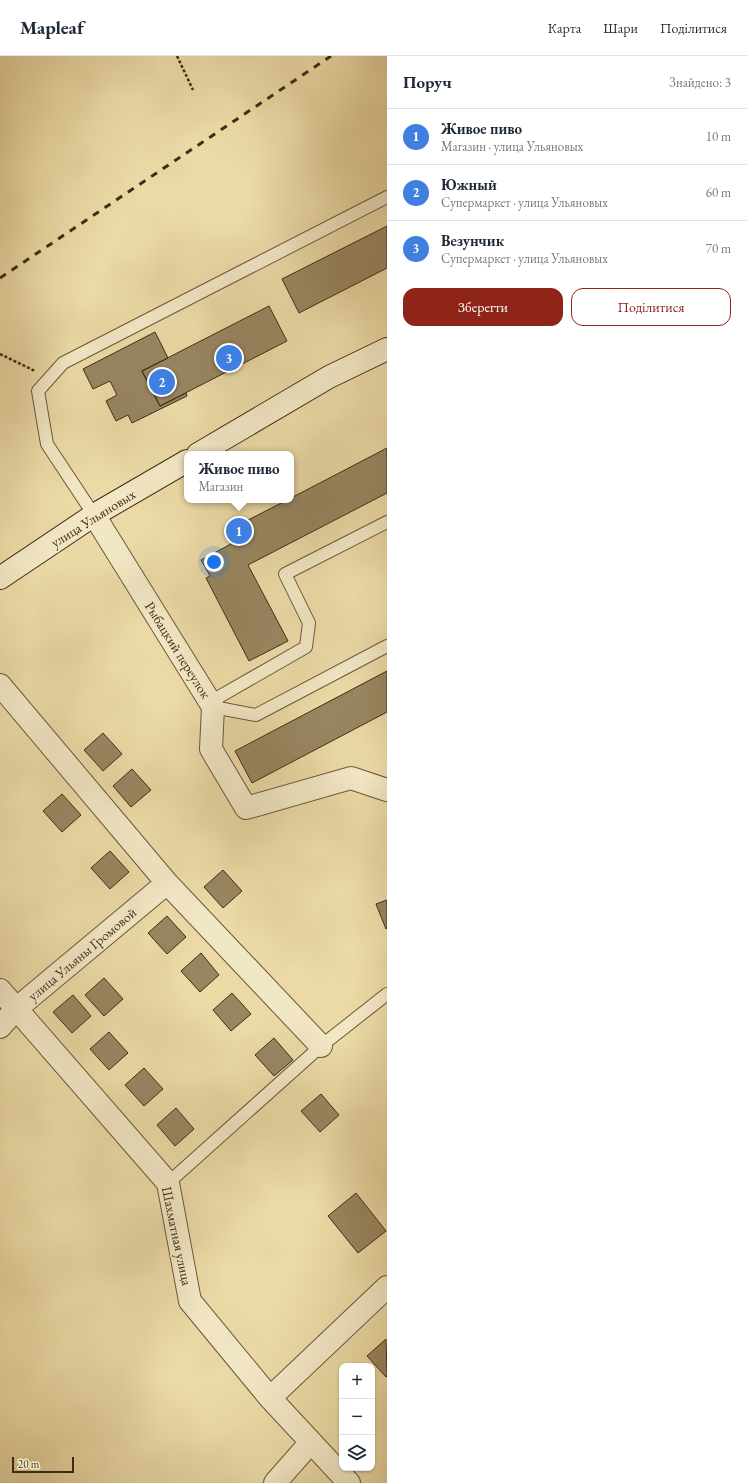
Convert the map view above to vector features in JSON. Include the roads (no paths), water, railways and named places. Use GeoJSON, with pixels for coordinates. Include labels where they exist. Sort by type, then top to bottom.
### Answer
{"type":"FeatureCollection","features":[{"type":"Feature","properties":{"kind":"street"},"geometry":{"type":"LineString","coordinates":[[203,451],[329,377],[387,349]]}},
{"type":"Feature","properties":{"kind":"street","name":"улица Ульяновых"},"geometry":{"type":"LineString","coordinates":[[0,578],[94,515],[184,463]]}},
{"type":"Feature","properties":{"kind":"street","name":"Рыбацкий переулок"},"geometry":{"type":"LineString","coordinates":[[94,515],[212,705],[211,749],[246,808],[352,778],[387,790]]}},
{"type":"Feature","properties":{"kind":"street"},"geometry":{"type":"LineString","coordinates":[[0,685],[167,884],[321,1046]]}},
{"type":"Feature","properties":{"kind":"street","name":"улица Ульяны Громовой"},"geometry":{"type":"LineString","coordinates":[[0,1027],[16,1009],[167,884]]}},
{"type":"Feature","properties":{"kind":"street","name":"Шахматная улица"},"geometry":{"type":"LineString","coordinates":[[0,990],[168,1183],[190,1301],[270,1398],[349,1483]]}},
{"type":"Feature","properties":{"kind":"street"},"geometry":{"type":"LineString","coordinates":[[270,1398],[387,1287]]}},
{"type":"Feature","properties":{"kind":"street"},"geometry":{"type":"LineString","coordinates":[[275,1483],[311,1442]]}},
{"type":"Feature","properties":{"kind":"lane"},"geometry":{"type":"LineString","coordinates":[[94,515],[47,444],[38,391],[63,363],[387,197]]}},
{"type":"Feature","properties":{"kind":"lane"},"geometry":{"type":"LineString","coordinates":[[212,705],[306,647],[309,623],[285,574],[387,522]]}},
{"type":"Feature","properties":{"kind":"lane"},"geometry":{"type":"LineString","coordinates":[[212,705],[256,715],[387,646]]}},
{"type":"Feature","properties":{"kind":"lane"},"geometry":{"type":"LineString","coordinates":[[168,1183],[321,1046],[387,994]]}},
{"type":"Feature","properties":{"kind":"railway"},"geometry":{"type":"LineString","coordinates":[[0,278],[331,56]]}},
{"type":"Feature","properties":{"kind":"place","name":"Везунчик"},"geometry":{"type":"Point","coordinates":[229,358]}},
{"type":"Feature","properties":{"kind":"place","name":"Южный"},"geometry":{"type":"Point","coordinates":[162,382]}},
{"type":"Feature","properties":{"kind":"place","name":"Живое пиво"},"geometry":{"type":"Point","coordinates":[239,531]}}]}
